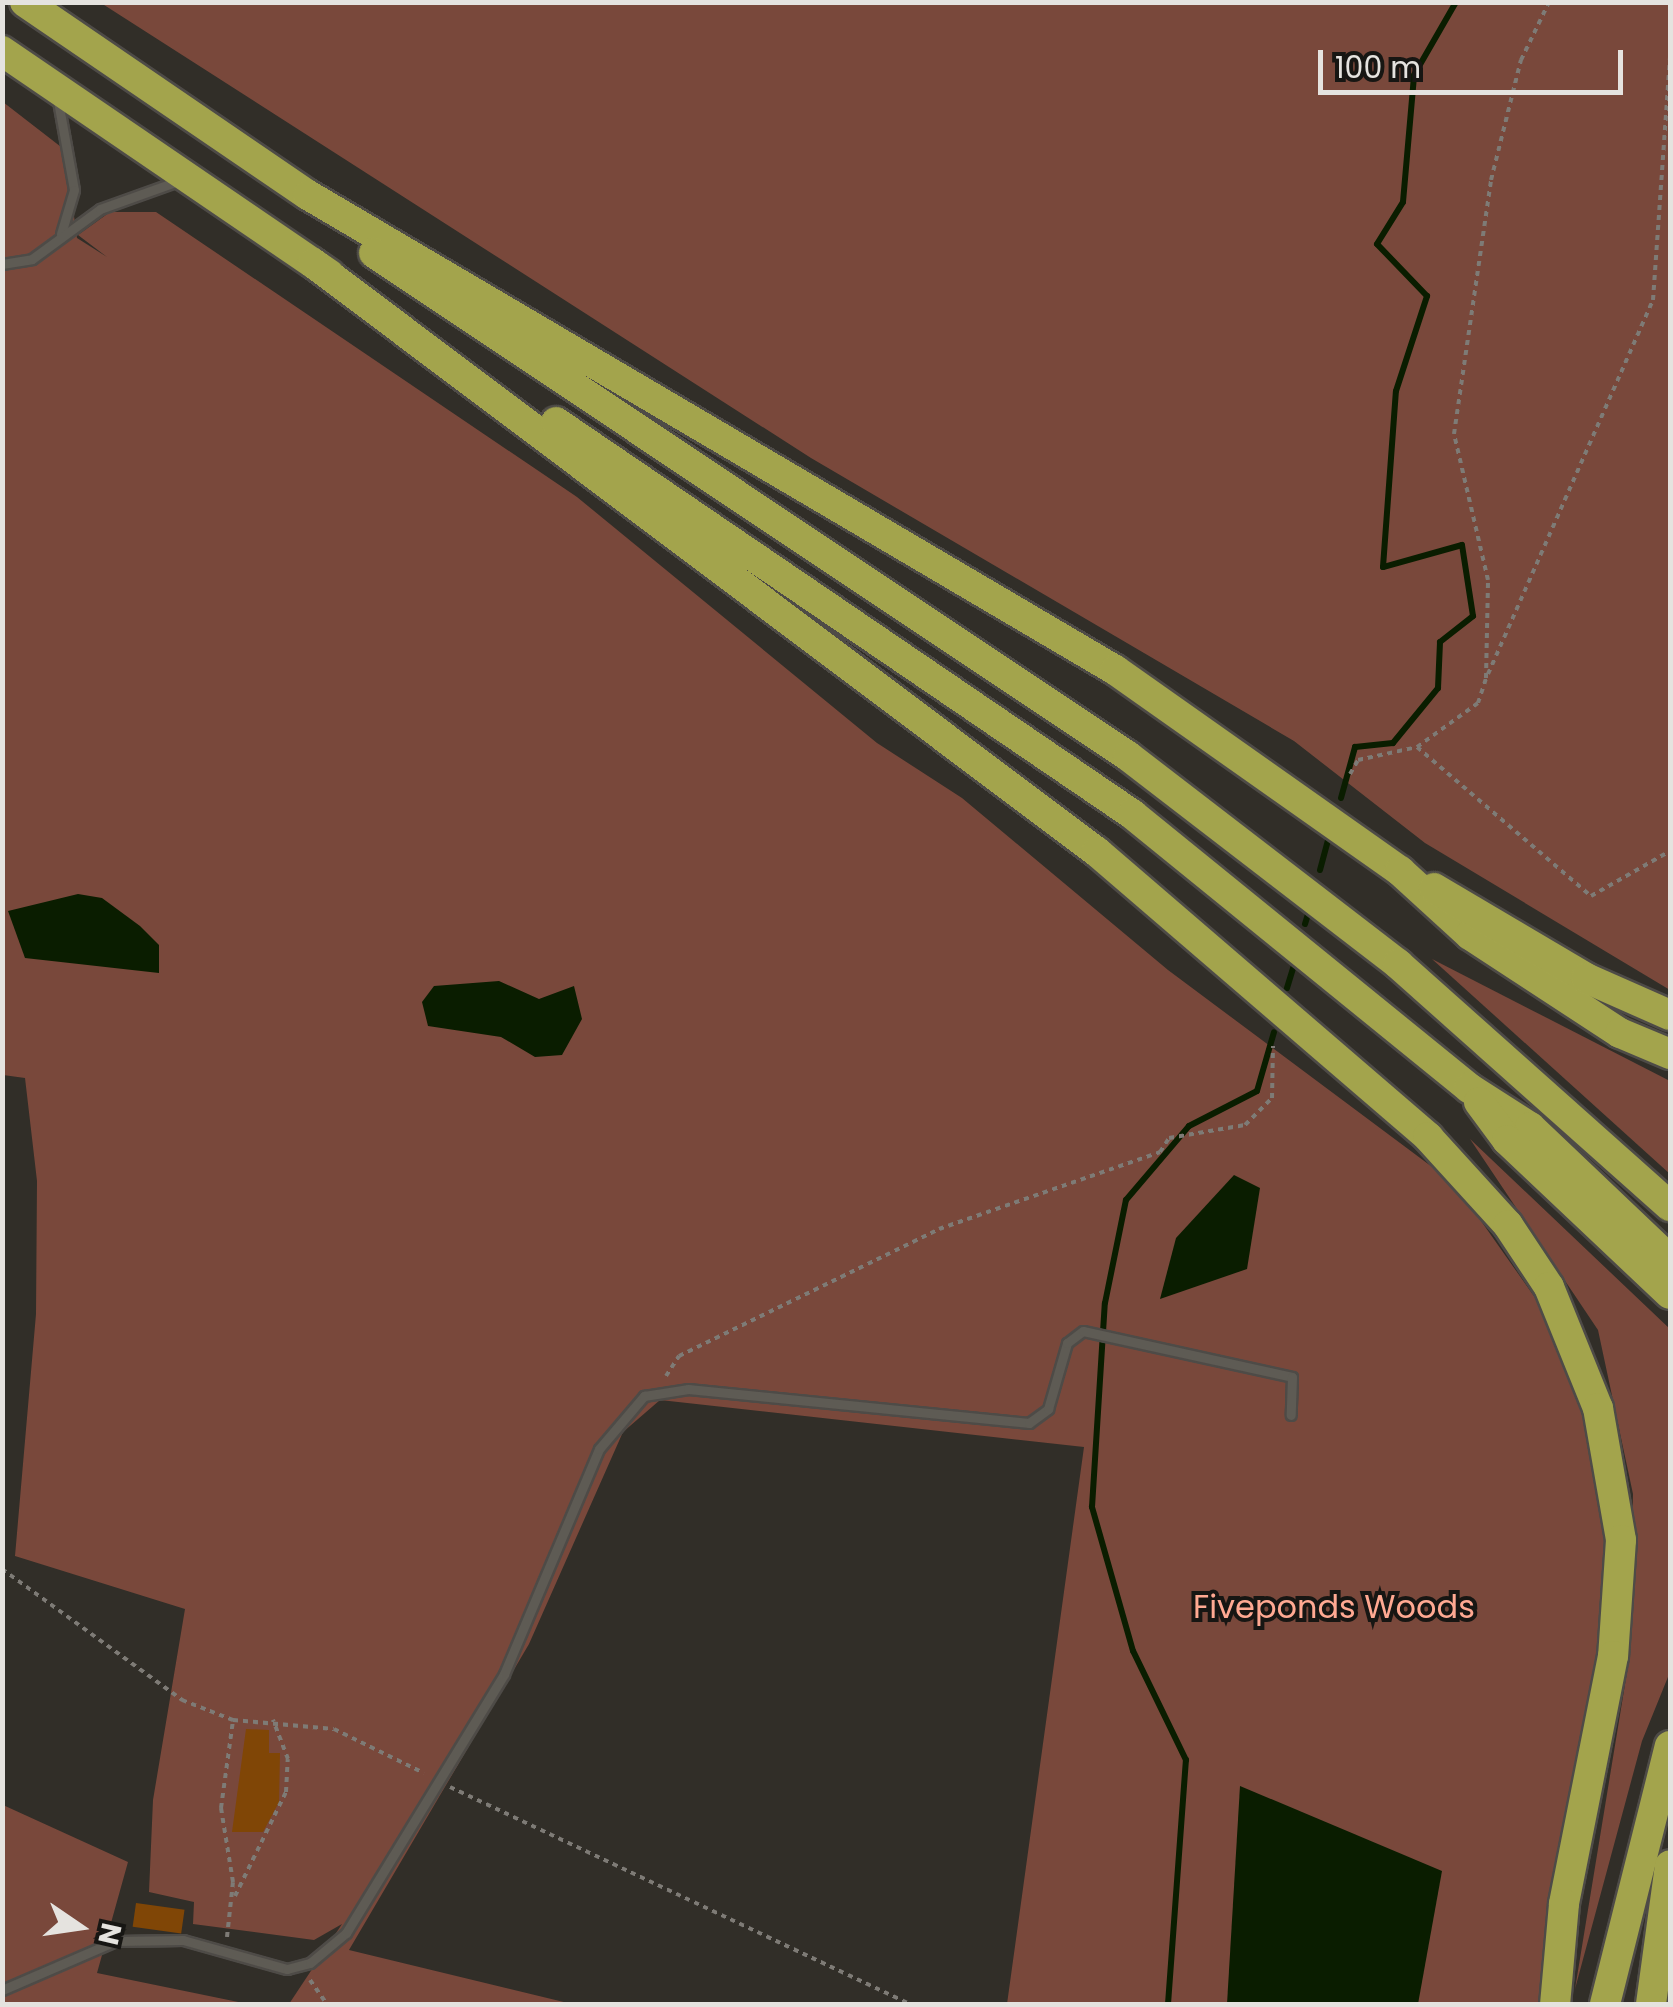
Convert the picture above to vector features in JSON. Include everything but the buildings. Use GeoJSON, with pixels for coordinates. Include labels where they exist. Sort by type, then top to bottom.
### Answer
{"type":"FeatureCollection","features":[{"type":"Feature","properties":{"kind":"highway"},"geometry":{"type":"LineString","coordinates":[[25,2],[308,196],[1038,622],[1400,871],[1586,978],[1670,1015]]}},
{"type":"Feature","properties":{"kind":"highway"},"geometry":{"type":"LineString","coordinates":[[2,52],[313,264],[1040,747],[1286,934],[1469,1088],[1530,1126],[1670,1260]]}},
{"type":"Feature","properties":{"kind":"highway"},"geometry":{"type":"LineString","coordinates":[[308,196],[372,251],[1142,766],[1398,964],[1670,1206]]}},
{"type":"Feature","properties":{"kind":"highway"},"geometry":{"type":"LineString","coordinates":[[313,264],[1097,852],[1428,1137],[1508,1226],[1549,1287],[1598,1408],[1621,1540],[1614,1656],[1564,1904],[1555,2004]]}},
{"type":"Feature","properties":{"kind":"highway"},"geometry":{"type":"LineString","coordinates":[[1400,871],[1515,966],[1670,1054]]}},
{"type":"Feature","properties":{"kind":"highway"},"geometry":{"type":"LineString","coordinates":[[1469,1088],[1507,1140],[1670,1294]]}},
{"type":"Feature","properties":{"kind":"highway"},"geometry":{"type":"LineString","coordinates":[[1605,2004],[1631,1882],[1670,1746]]}},
{"type":"Feature","properties":{"kind":"highway"},"geometry":{"type":"LineString","coordinates":[[1650,2004],[1667,1878]]}},
{"type":"Feature","properties":{"kind":"lane"},"geometry":{"type":"LineString","coordinates":[[56,89],[74,190],[61,234]]}},
{"type":"Feature","properties":{"kind":"lane"},"geometry":{"type":"LineString","coordinates":[[2,264],[32,258],[61,234],[186,178]]}},
{"type":"Feature","properties":{"kind":"lane"},"geometry":{"type":"LineString","coordinates":[[2,1990],[116,1940],[183,1940],[222,1956],[300,1966],[346,1933],[387,1874],[504,1674],[599,1449],[632,1404],[661,1390],[1000,1428],[1048,1409],[1067,1343],[1074,1333],[1292,1377],[1291,1415]]}},
{"type":"Feature","properties":{"kind":"lane"},"geometry":{"type":"LineString","coordinates":[[1631,1882],[1667,1878]]}},
{"type":"Feature","properties":{"kind":"path"},"geometry":{"type":"LineString","coordinates":[[1486,678],[1488,580],[1454,434],[1491,180],[1522,60],[1549,2]]}},
{"type":"Feature","properties":{"kind":"path"},"geometry":{"type":"LineString","coordinates":[[1350,774],[1358,760],[1417,746],[1465,717],[1486,678],[1653,300],[1670,57]]}},
{"type":"Feature","properties":{"kind":"path"},"geometry":{"type":"LineString","coordinates":[[1417,746],[1590,896],[1670,851]]}},
{"type":"Feature","properties":{"kind":"path"},"geometry":{"type":"LineString","coordinates":[[661,1390],[679,1356],[779,1302],[939,1229],[1160,1152],[1169,1138],[1195,1139],[1267,1110],[1273,1046]]}},
{"type":"Feature","properties":{"kind":"path"},"geometry":{"type":"LineString","coordinates":[[233,1720],[221,1808],[233,1900]]}},
{"type":"Feature","properties":{"kind":"path"},"geometry":{"type":"LineString","coordinates":[[222,1956],[233,1900],[286,1792],[288,1759],[273,1720]]}},
{"type":"Feature","properties":{"kind":"path"},"geometry":{"type":"LineString","coordinates":[[300,1966],[327,2004]]}},
{"type":"Feature","properties":{"kind":"green space"},"geometry":{"type":"Polygon","coordinates":[[[101,3],[1670,3],[1670,990],[1425,843],[1294,741],[811,458],[101,3]]]}},
{"type":"Feature","properties":{"kind":"green space","name":"Fiveponds Woods"},"geometry":{"type":"Polygon","coordinates":[[[3,102],[65,150],[77,238],[107,257],[78,235],[110,212],[156,212],[577,497],[877,743],[962,798],[1168,970],[1455,1184],[1536,1299],[1588,1419],[1609,1523],[1603,1666],[1544,2004],[1007,2004],[1084,1447],[660,1400],[623,1432],[529,1644],[349,1950],[572,2004],[289,2004],[342,1924],[314,1940],[193,1924],[194,1902],[149,1892],[153,1800],[185,1609],[15,1556],[36,1314],[37,1181],[25,1078],[3,1075],[3,102]]]}},
{"type":"Feature","properties":{"kind":"green space"},"geometry":{"type":"Polygon","coordinates":[[[1432,959],[1670,1081],[1670,1174],[1432,959]]]}},
{"type":"Feature","properties":{"kind":"green space"},"geometry":{"type":"Polygon","coordinates":[[[1470,1139],[1670,1329],[1670,1672],[1642,1741],[1575,1989],[1629,1660],[1633,1494],[1598,1330],[1470,1139]]]}},
{"type":"Feature","properties":{"kind":"green space"},"geometry":{"type":"Polygon","coordinates":[[[3,1805],[128,1862],[97,1973],[248,2004],[3,2004],[3,1805]]]}},
{"type":"Feature","properties":{"kind":"shaded area"},"geometry":{"type":"Polygon","coordinates":[[[78,894],[102,898],[140,926],[159,945],[159,973],[25,958],[8,911],[78,894]]]}},
{"type":"Feature","properties":{"kind":"shaded area"},"geometry":{"type":"Polygon","coordinates":[[[499,981],[539,999],[574,986],[582,1019],[562,1055],[535,1057],[501,1037],[428,1026],[422,1002],[434,986],[499,981]]]}},
{"type":"Feature","properties":{"kind":"shaded area"},"geometry":{"type":"Polygon","coordinates":[[[1234,1175],[1260,1188],[1247,1269],[1160,1299],[1176,1238],[1234,1175]]]}},
{"type":"Feature","properties":{"kind":"shaded area"},"geometry":{"type":"Polygon","coordinates":[[[1240,1786],[1442,1871],[1418,2004],[1227,2004],[1240,1786]]]}},
{"type":"Feature","properties":{"kind":"waterway"},"geometry":{"type":"LineString","coordinates":[[1341,798],[1355,747],[1393,743],[1438,688],[1440,642],[1473,616],[1462,545],[1383,567],[1396,391],[1427,296],[1377,244],[1403,202],[1414,75],[1456,2]]}},
{"type":"Feature","properties":{"kind":"waterway"},"geometry":{"type":"LineString","coordinates":[[1320,870],[1328,841]]}},
{"type":"Feature","properties":{"kind":"waterway"},"geometry":{"type":"LineString","coordinates":[[1305,924],[1308,914]]}},
{"type":"Feature","properties":{"kind":"waterway"},"geometry":{"type":"LineString","coordinates":[[1287,988],[1293,968]]}},
{"type":"Feature","properties":{"kind":"waterway"},"geometry":{"type":"LineString","coordinates":[[1168,2004],[1186,1760],[1133,1651],[1092,1507],[1105,1303],[1126,1200],[1189,1126],[1257,1091],[1274,1032]]}}]}
